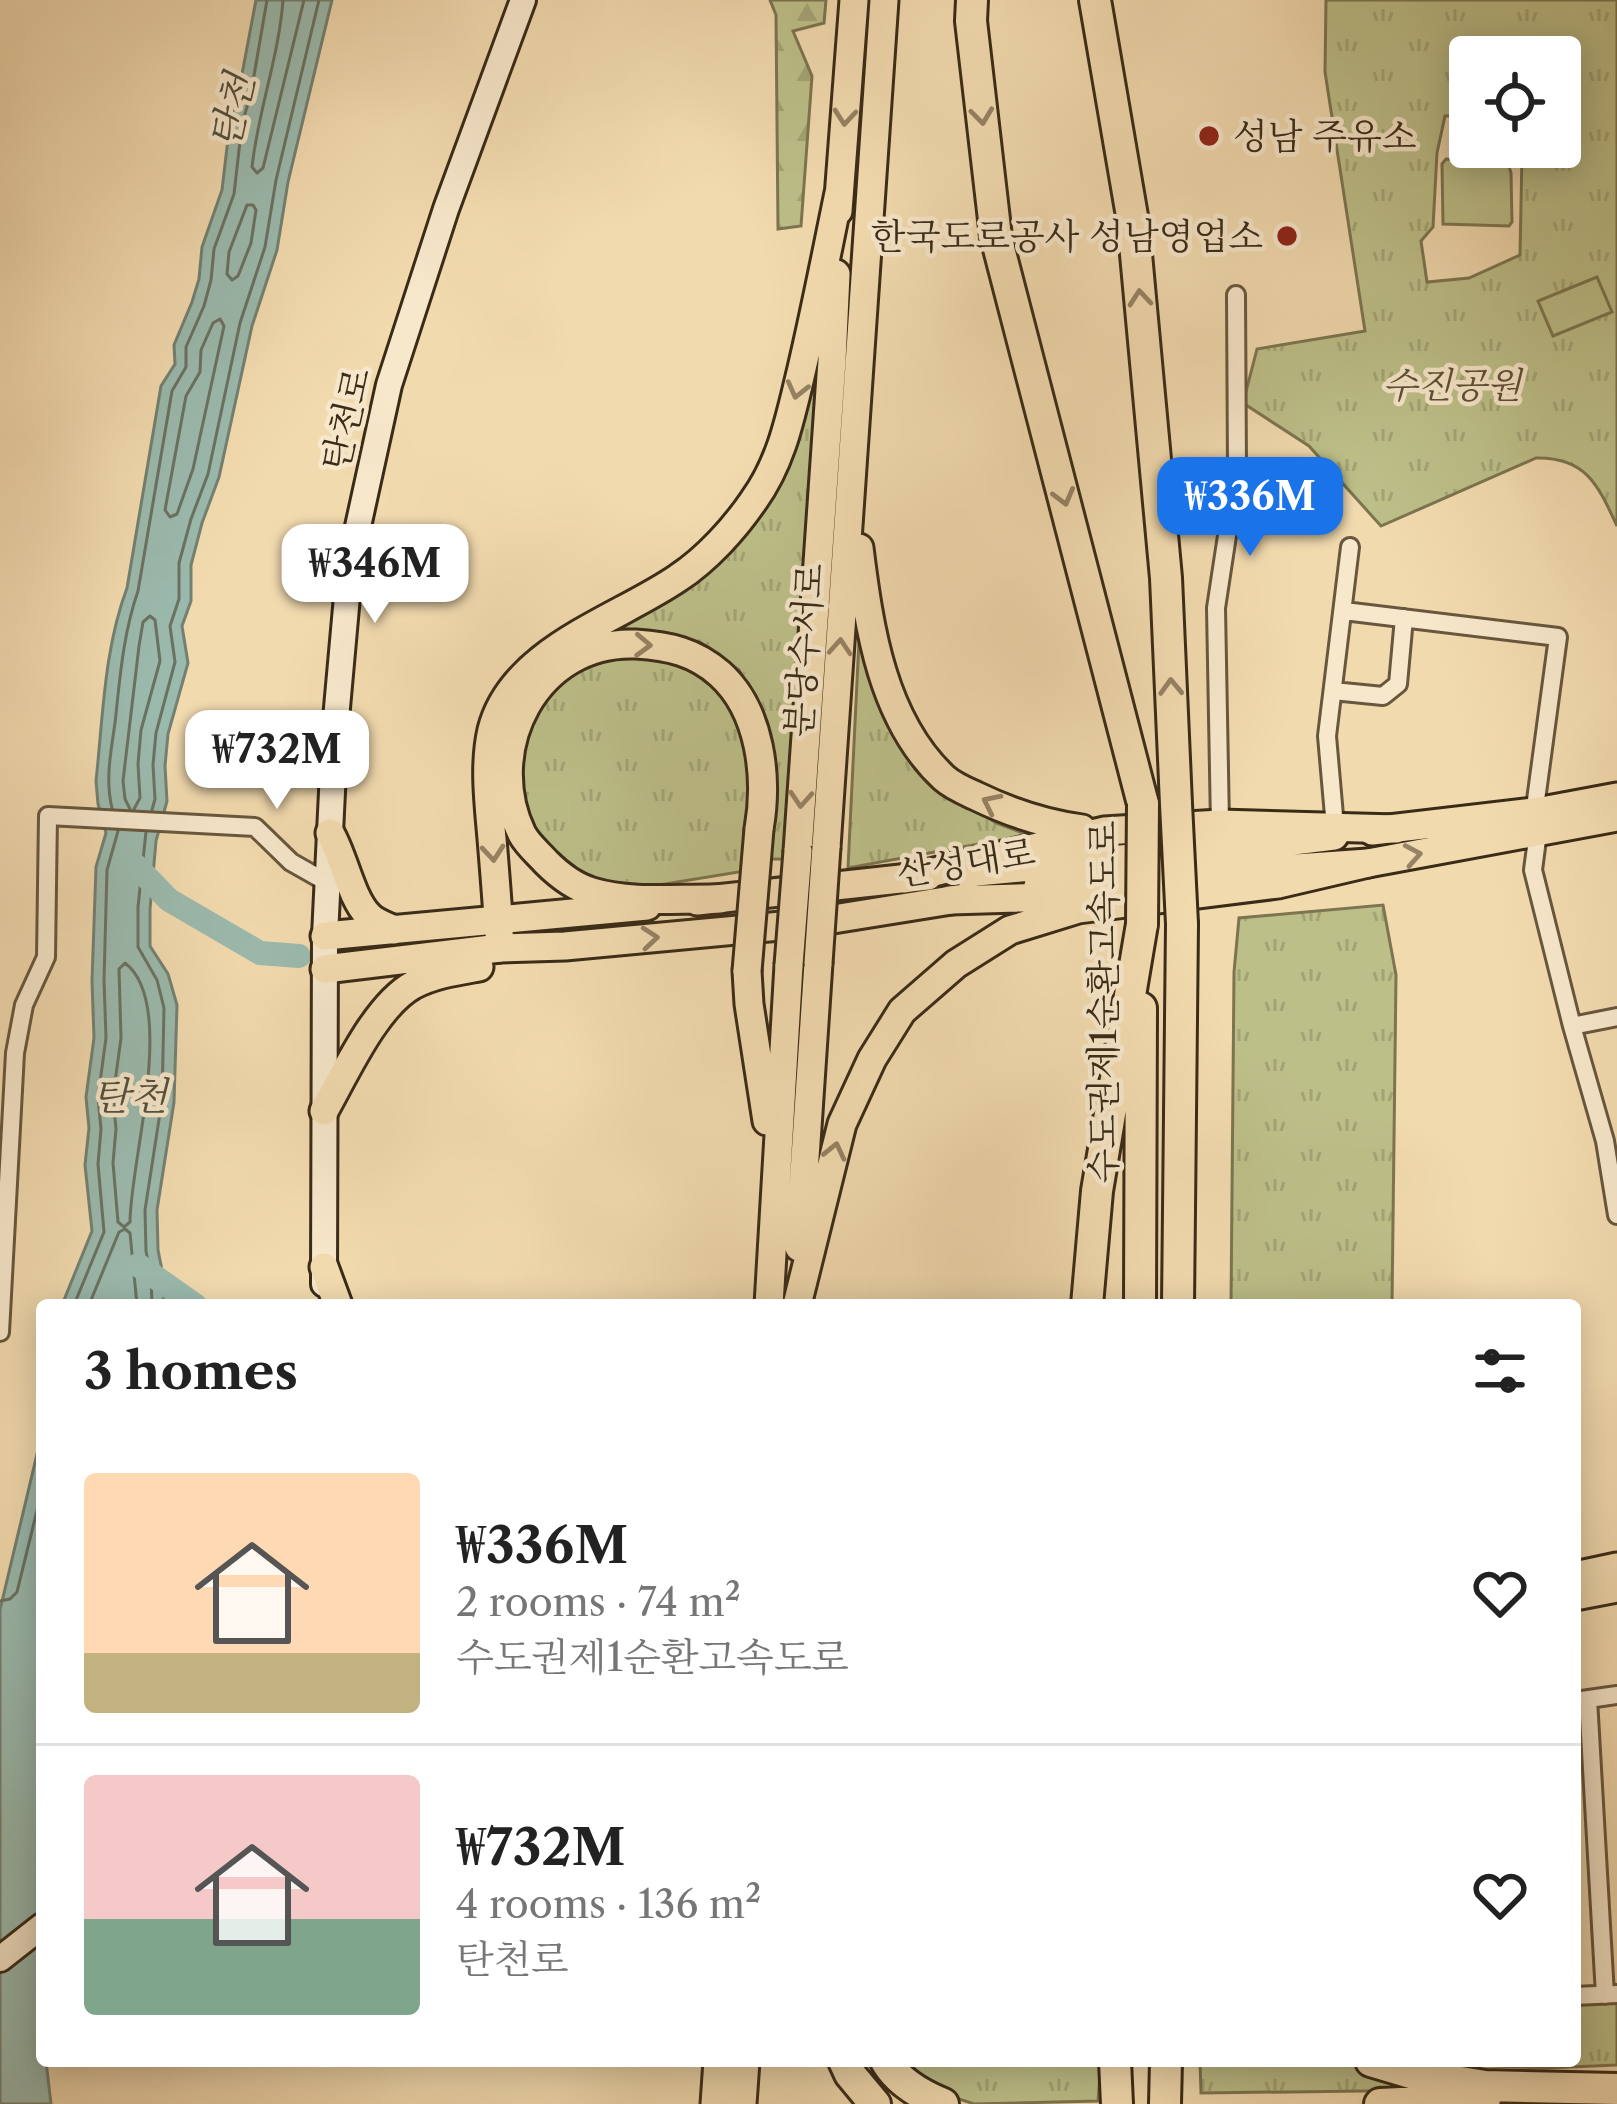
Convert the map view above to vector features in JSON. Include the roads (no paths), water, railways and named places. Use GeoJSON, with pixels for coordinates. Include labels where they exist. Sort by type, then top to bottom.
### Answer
{"type":"FeatureCollection","features":[{"type":"Feature","properties":{"kind":"highway","name":"수도권제1순환고속도로"},"geometry":{"type":"LineString","coordinates":[[971,0],[996,237],[1143,804],[1140,1299]]}},
{"type":"Feature","properties":{"kind":"highway","name":"수도권제1순환고속도로"},"geometry":{"type":"LineString","coordinates":[[1095,0],[1133,222],[1166,578],[1178,909],[1178,1299]]}},
{"type":"Feature","properties":{"kind":"highway"},"geometry":{"type":"LineString","coordinates":[[1088,1299],[1097,1191],[1142,924]]}},
{"type":"Feature","properties":{"kind":"highway"},"geometry":{"type":"LineString","coordinates":[[847,2067],[875,2104]]}},
{"type":"Feature","properties":{"kind":"highway"},"geometry":{"type":"LineString","coordinates":[[889,2067],[925,2097],[943,2104]]}},
{"type":"Feature","properties":{"kind":"highway"},"geometry":{"type":"LineString","coordinates":[[1117,2104],[1122,2067]]}},
{"type":"Feature","properties":{"kind":"highway"},"geometry":{"type":"LineString","coordinates":[[1124,2067],[1130,2104]]}},
{"type":"Feature","properties":{"kind":"highway"},"geometry":{"type":"LineString","coordinates":[[1166,2067],[1166,2104]]}},
{"type":"Feature","properties":{"kind":"highway"},"geometry":{"type":"LineString","coordinates":[[1391,2067],[1485,2086],[1617,2091]]}},
{"type":"Feature","properties":{"kind":"highway"},"geometry":{"type":"LineString","coordinates":[[1380,2104],[1617,2091]]}},
{"type":"Feature","properties":{"kind":"main road","name":"탄천로"},"geometry":{"type":"LineString","coordinates":[[324,1299],[326,936],[335,730],[350,563],[389,386],[446,209],[523,0]]}},
{"type":"Feature","properties":{"kind":"main road","name":"분당수서로"},"geometry":{"type":"LineString","coordinates":[[796,1299],[818,963],[812,849],[839,193],[854,0]]}},
{"type":"Feature","properties":{"kind":"main road","name":"분당수서로"},"geometry":{"type":"LineString","coordinates":[[769,1299],[789,965],[812,849],[851,482],[884,0]]}},
{"type":"Feature","properties":{"kind":"main road"},"geometry":{"type":"LineString","coordinates":[[500,935],[488,767],[493,728],[507,695],[532,664],[684,574],[756,498],[783,446],[839,193]]}},
{"type":"Feature","properties":{"kind":"main road"},"geometry":{"type":"LineString","coordinates":[[851,482],[869,626],[897,711],[917,748],[947,782],[1008,812],[1052,825],[1104,831],[1220,824],[1396,829],[1617,785]]}},
{"type":"Feature","properties":{"kind":"main road"},"geometry":{"type":"LineString","coordinates":[[720,899],[624,899],[587,891],[556,872],[524,838],[510,801],[507,764],[527,700],[552,672],[590,651],[623,644],[669,646],[705,661],[733,686],[751,718],[761,762],[763,807],[749,1004],[775,1184]]}},
{"type":"Feature","properties":{"kind":"main road","name":"산성대로"},"geometry":{"type":"LineString","coordinates":[[325,970],[720,899],[1220,850],[1542,811],[1617,797]]}},
{"type":"Feature","properties":{"kind":"main road","name":"산성대로"},"geometry":{"type":"LineString","coordinates":[[326,936],[394,930],[500,935],[565,946],[802,924],[1046,885],[1369,863],[1617,821]]}},
{"type":"Feature","properties":{"kind":"main road"},"geometry":{"type":"LineString","coordinates":[[905,879],[1104,831]]}},
{"type":"Feature","properties":{"kind":"main road"},"geometry":{"type":"LineString","coordinates":[[330,833],[368,917],[394,930]]}},
{"type":"Feature","properties":{"kind":"main road"},"geometry":{"type":"LineString","coordinates":[[798,1299],[842,1124],[872,1059],[902,1011],[956,964],[1010,930],[1078,909],[1178,909],[1369,863]]}},
{"type":"Feature","properties":{"kind":"main road"},"geometry":{"type":"LineString","coordinates":[[950,900],[1178,909]]}},
{"type":"Feature","properties":{"kind":"main road"},"geometry":{"type":"LineString","coordinates":[[324,1111],[386,1010],[409,987],[442,973],[565,946]]}},
{"type":"Feature","properties":{"kind":"main road"},"geometry":{"type":"LineString","coordinates":[[324,1267],[336,1299]]}},
{"type":"Feature","properties":{"kind":"main road"},"geometry":{"type":"LineString","coordinates":[[1581,1575],[1617,1568]]}},
{"type":"Feature","properties":{"kind":"main road"},"geometry":{"type":"LineString","coordinates":[[1581,1595],[1617,1588]]}},
{"type":"Feature","properties":{"kind":"main road"},"geometry":{"type":"LineString","coordinates":[[0,1959],[36,1931]]}},
{"type":"Feature","properties":{"kind":"main road"},"geometry":{"type":"LineString","coordinates":[[715,2104],[718,2067]]}},
{"type":"Feature","properties":{"kind":"main road"},"geometry":{"type":"LineString","coordinates":[[742,2104],[745,2067]]}},
{"type":"Feature","properties":{"kind":"street"},"geometry":{"type":"LineString","coordinates":[[1220,824],[1216,608],[1237,470],[1236,295]]}},
{"type":"Feature","properties":{"kind":"street"},"geometry":{"type":"LineString","coordinates":[[1335,827],[1327,736],[1350,547]]}},
{"type":"Feature","properties":{"kind":"street"},"geometry":{"type":"LineString","coordinates":[[1344,611],[1558,637],[1535,800]]}},
{"type":"Feature","properties":{"kind":"street"},"geometry":{"type":"LineString","coordinates":[[1333,691],[1383,696],[1398,684],[1404,618]]}},
{"type":"Feature","properties":{"kind":"street"},"geometry":{"type":"LineString","coordinates":[[0,1332],[15,1054],[24,1005],[46,957],[48,816],[255,827],[290,862],[328,883]]}},
{"type":"Feature","properties":{"kind":"street"},"geometry":{"type":"LineString","coordinates":[[1538,832],[1533,870],[1572,1026],[1617,1158]]}},
{"type":"Feature","properties":{"kind":"street"},"geometry":{"type":"LineString","coordinates":[[1572,1026],[1617,1017]]}},
{"type":"Feature","properties":{"kind":"street"},"geometry":{"type":"LineString","coordinates":[[1611,1138],[1617,1215]]}},
{"type":"Feature","properties":{"kind":"street"},"geometry":{"type":"LineString","coordinates":[[1581,1996],[1611,1994],[1581,1700],[1617,1695]]}},
{"type":"Feature","properties":{"kind":"water","name":"탄천"},"geometry":{"type":"Polygon","coordinates":[[[256,0],[332,0],[288,182],[277,250],[252,326],[219,477],[191,565],[191,601],[182,626],[188,663],[168,734],[167,801],[156,841],[150,909],[150,946],[168,974],[177,1005],[174,1102],[157,1210],[164,1299],[64,1299],[92,1231],[85,1165],[86,1097],[94,1038],[96,867],[106,833],[96,781],[109,659],[127,588],[161,386],[175,364],[174,345],[199,279],[202,247],[222,190],[256,0]]]}},
{"type":"Feature","properties":{"kind":"water"},"geometry":{"type":"Polygon","coordinates":[[[36,1458],[36,2067],[47,2067],[51,2104],[0,2104],[0,1610],[36,1458]]]}},
{"type":"Feature","properties":{"kind":"waterway"},"geometry":{"type":"LineString","coordinates":[[136,866],[169,900],[260,953],[299,956]]}},
{"type":"Feature","properties":{"kind":"waterway"},"geometry":{"type":"LineString","coordinates":[[138,1265],[186,1299]]}},
{"type":"Feature","properties":{"kind":"place","name":"성남 주유소"},"geometry":{"type":"Point","coordinates":[1209,136]}},
{"type":"Feature","properties":{"kind":"place","name":"한국도로공사 성남영업소"},"geometry":{"type":"Point","coordinates":[1287,236]}},
{"type":"Feature","properties":{"kind":"park label","name":"수진공원"},"geometry":{"type":"Point","coordinates":[1452,385]}}]}
